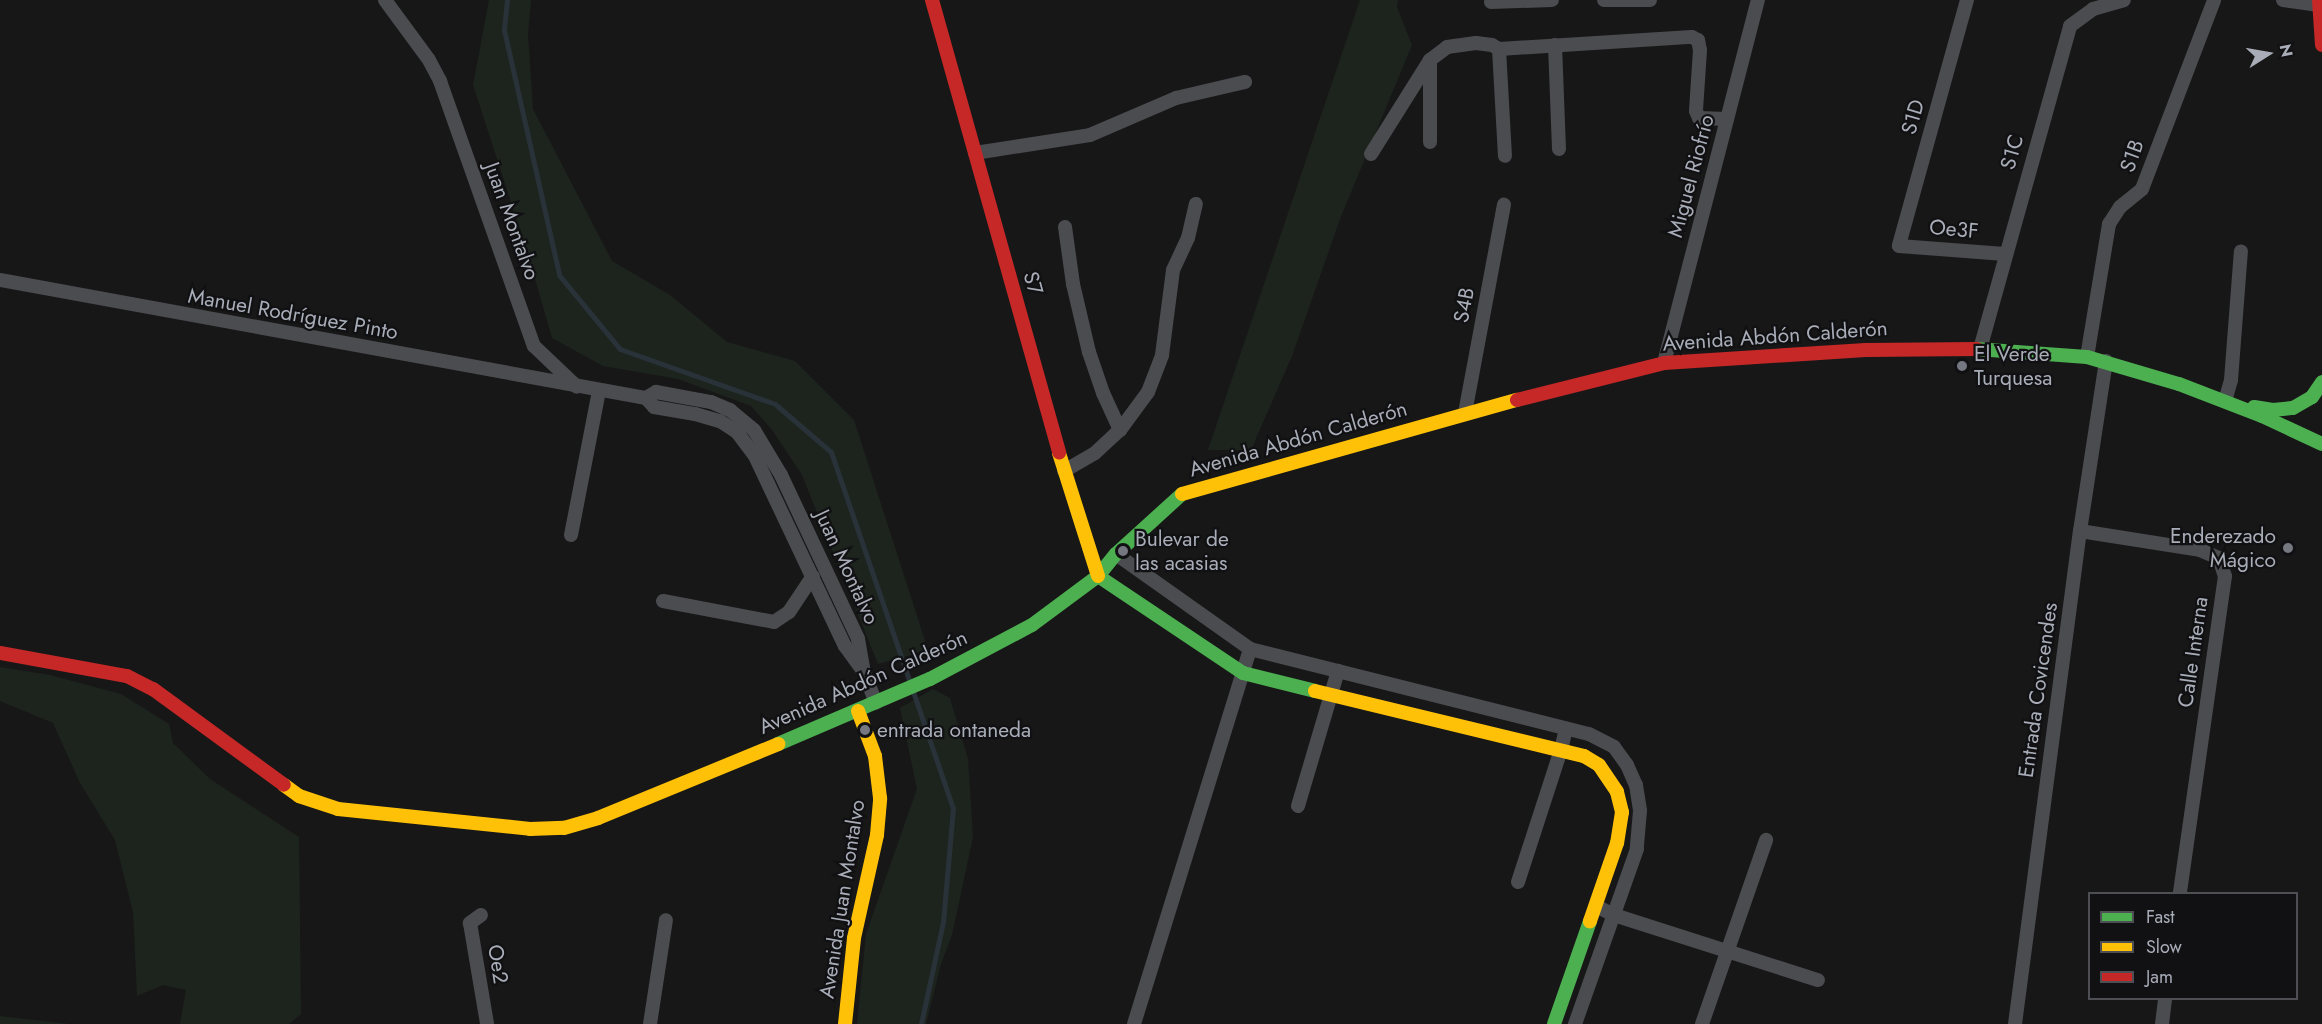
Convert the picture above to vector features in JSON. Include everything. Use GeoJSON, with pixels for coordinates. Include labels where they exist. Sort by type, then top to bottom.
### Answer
{"type":"FeatureCollection","features":[{"type":"Feature","properties":{"kind":"street","name":"Juan Montalvo"},"geometry":{"type":"LineString","coordinates":[[386,0],[429,60],[440,81],[534,346],[578,387],[646,398],[656,392],[711,402],[730,410],[754,430],[781,475],[858,639],[864,672],[876,703]]}},
{"type":"Feature","properties":{"kind":"street","name":"S7"},"geometry":{"type":"LineString","coordinates":[[932,0],[1064,471],[1098,576]]}},
{"type":"Feature","properties":{"kind":"street"},"geometry":{"type":"LineString","coordinates":[[1491,2],[1552,0]]}},
{"type":"Feature","properties":{"kind":"street"},"geometry":{"type":"LineString","coordinates":[[1604,0],[1650,0]]}},
{"type":"Feature","properties":{"kind":"street","name":"Miguel Riofrío"},"geometry":{"type":"LineString","coordinates":[[1664,363],[1758,0]]}},
{"type":"Feature","properties":{"kind":"street","name":"S1D"},"geometry":{"type":"LineString","coordinates":[[1899,246],[1967,0]]}},
{"type":"Feature","properties":{"kind":"street","name":"S1C"},"geometry":{"type":"LineString","coordinates":[[1980,349],[2070,26],[2093,9],[2124,0]]}},
{"type":"Feature","properties":{"kind":"street","name":"S1B"},"geometry":{"type":"LineString","coordinates":[[2087,357],[2109,224],[2120,207],[2142,189],[2214,0]]}},
{"type":"Feature","properties":{"kind":"street"},"geometry":{"type":"LineString","coordinates":[[2283,0],[2319,3],[2322,45]]}},
{"type":"Feature","properties":{"kind":"street"},"geometry":{"type":"LineString","coordinates":[[1371,154],[1430,60],[1447,47],[1476,43],[1492,45],[1499,49],[1692,37],[1698,40],[1700,50],[1696,111],[1699,118],[1727,119]]}},
{"type":"Feature","properties":{"kind":"street"},"geometry":{"type":"LineString","coordinates":[[1555,45],[1559,149]]}},
{"type":"Feature","properties":{"kind":"street"},"geometry":{"type":"LineString","coordinates":[[1499,49],[1505,156]]}},
{"type":"Feature","properties":{"kind":"street"},"geometry":{"type":"LineString","coordinates":[[1430,60],[1430,142]]}},
{"type":"Feature","properties":{"kind":"street"},"geometry":{"type":"LineString","coordinates":[[975,153],[1089,135],[1176,98],[1245,82]]}},
{"type":"Feature","properties":{"kind":"street"},"geometry":{"type":"LineString","coordinates":[[1064,471],[1095,453],[1120,430],[1148,392],[1162,355],[1173,270],[1188,238],[1196,204]]}},
{"type":"Feature","properties":{"kind":"street","name":"S4B"},"geometry":{"type":"LineString","coordinates":[[1465,413],[1504,205]]}},
{"type":"Feature","properties":{"kind":"street"},"geometry":{"type":"LineString","coordinates":[[1065,226],[1073,284],[1089,352],[1103,393],[1120,430]]}},
{"type":"Feature","properties":{"kind":"street","name":"Oe3F"},"geometry":{"type":"LineString","coordinates":[[1899,246],[2005,254]]}},
{"type":"Feature","properties":{"kind":"street"},"geometry":{"type":"LineString","coordinates":[[2241,251],[2231,380],[2225,401],[2284,410],[2312,397],[2322,382]]}},
{"type":"Feature","properties":{"kind":"street","name":"Manuel Rodríguez Pinto"},"geometry":{"type":"LineString","coordinates":[[0,280],[578,387]]}},
{"type":"Feature","properties":{"kind":"street","name":"Avenida Abdón Calderón"},"geometry":{"type":"LineString","coordinates":[[0,652],[128,676],[153,689],[299,796],[320,804],[338,809],[530,829],[564,828],[598,818],[893,696],[1032,625],[1098,576],[1116,554],[1182,494],[1465,413],[1664,363],[1866,350],[1980,349],[2087,357],[2106,361],[2225,401],[2322,444]]}},
{"type":"Feature","properties":{"kind":"street","name":"Entrada Covicendes"},"geometry":{"type":"LineString","coordinates":[[2015,1024],[2080,531],[2106,361]]}},
{"type":"Feature","properties":{"kind":"street"},"geometry":{"type":"LineString","coordinates":[[571,535],[598,391]]}},
{"type":"Feature","properties":{"kind":"street","name":"Juan Montalvo"},"geometry":{"type":"LineString","coordinates":[[646,398],[654,407],[720,421],[744,439],[767,479],[845,646],[864,672]]}},
{"type":"Feature","properties":{"kind":"street","name":"Calle Interna"},"geometry":{"type":"LineString","coordinates":[[2080,531],[2200,550],[2219,558],[2225,576],[2180,892]]}},
{"type":"Feature","properties":{"kind":"street"},"geometry":{"type":"LineString","coordinates":[[1116,554],[1250,649],[1589,735],[1614,747],[1627,765],[1636,785],[1640,811],[1637,849],[1575,1024]]}},
{"type":"Feature","properties":{"kind":"street"},"geometry":{"type":"LineString","coordinates":[[663,601],[774,622],[789,612],[813,576]]}},
{"type":"Feature","properties":{"kind":"street"},"geometry":{"type":"LineString","coordinates":[[1098,576],[1243,673],[1561,750],[1584,756],[1599,765],[1617,792],[1622,812],[1617,843],[1554,1024]]}},
{"type":"Feature","properties":{"kind":"street"},"geometry":{"type":"LineString","coordinates":[[1137,1022],[1250,649]]}},
{"type":"Feature","properties":{"kind":"street"},"geometry":{"type":"LineString","coordinates":[[1298,806],[1338,671]]}},
{"type":"Feature","properties":{"kind":"street"},"geometry":{"type":"LineString","coordinates":[[1453,724],[1457,701]]}},
{"type":"Feature","properties":{"kind":"street","name":"Avenida Juan Montalvo"},"geometry":{"type":"LineString","coordinates":[[845,1024],[854,938],[877,835],[880,798],[875,756],[858,711]]}},
{"type":"Feature","properties":{"kind":"street"},"geometry":{"type":"LineString","coordinates":[[1518,882],[1566,729]]}},
{"type":"Feature","properties":{"kind":"street"},"geometry":{"type":"LineString","coordinates":[[1702,1024],[1766,840]]}},
{"type":"Feature","properties":{"kind":"street"},"geometry":{"type":"LineString","coordinates":[[1596,906],[1614,915],[1818,980]]}},
{"type":"Feature","properties":{"kind":"street","name":"Oe2"},"geometry":{"type":"LineString","coordinates":[[481,915],[470,923],[487,1024]]}},
{"type":"Feature","properties":{"kind":"street"},"geometry":{"type":"LineString","coordinates":[[650,1024],[666,920]]}},
{"type":"Feature","properties":{"kind":"street"},"geometry":{"type":"LineString","coordinates":[[1577,957],[1596,966]]}},
{"type":"Feature","properties":{"kind":"street"},"geometry":{"type":"LineString","coordinates":[[2162,1024],[2166,1000]]}},
{"type":"Feature","properties":{"kind":"street"},"geometry":{"type":"LineString","coordinates":[[653,1008],[662,1024]]}},
{"type":"Feature","properties":{"kind":"shaded area"},"geometry":{"type":"Polygon","coordinates":[[[489,0],[531,0],[528,34],[533,109],[612,261],[670,295],[727,342],[795,361],[854,420],[928,650],[878,664],[802,475],[772,430],[751,406],[678,379],[603,366],[552,338],[527,251],[473,85],[489,0]]]}},
{"type":"Feature","properties":{"kind":"shaded area"},"geometry":{"type":"Polygon","coordinates":[[[1360,0],[1398,0],[1397,7],[1412,45],[1340,219],[1292,356],[1251,450],[1208,450],[1360,0]]]}},
{"type":"Feature","properties":{"kind":"shaded area"},"geometry":{"type":"Polygon","coordinates":[[[0,667],[50,675],[121,694],[169,724],[173,743],[210,779],[299,837],[301,1014],[289,1024],[180,1024],[186,990],[163,985],[137,996],[133,912],[115,840],[80,783],[53,723],[0,701],[0,667]]]}},
{"type":"Feature","properties":{"kind":"shaded area"},"geometry":{"type":"Polygon","coordinates":[[[933,689],[950,698],[968,759],[973,837],[952,935],[941,964],[926,1024],[857,1024],[866,934],[917,789],[900,708],[933,689]]]}},
{"type":"Feature","properties":{"kind":"shaded area"},"geometry":{"type":"Polygon","coordinates":[[[0,1016],[69,1024],[0,1024],[0,1016]]]}},
{"type":"Feature","properties":{"kind":"waterway"},"geometry":{"type":"LineString","coordinates":[[507,0],[504,30],[559,275],[620,349],[775,404],[831,452],[953,808],[943,922],[921,1024]]}},
{"type":"Feature","properties":{"kind":"traffic: fast"},"geometry":{"type":"LineString","coordinates":[[1977,349],[2087,357],[2179,384],[2262,416],[2322,444]]}},
{"type":"Feature","properties":{"kind":"traffic: fast"},"geometry":{"type":"LineString","coordinates":[[2254,407],[2273,410],[2293,408],[2312,397],[2322,382]]}},
{"type":"Feature","properties":{"kind":"traffic: fast"},"geometry":{"type":"LineString","coordinates":[[778,744],[930,679],[1032,625],[1098,576],[1116,554],[1182,494]]}},
{"type":"Feature","properties":{"kind":"traffic: fast"},"geometry":{"type":"LineString","coordinates":[[1098,576],[1243,673],[1315,691]]}},
{"type":"Feature","properties":{"kind":"traffic: fast"},"geometry":{"type":"LineString","coordinates":[[1554,1024],[1590,921]]}},
{"type":"Feature","properties":{"kind":"traffic: slow"},"geometry":{"type":"LineString","coordinates":[[1182,494],[1517,400]]}},
{"type":"Feature","properties":{"kind":"traffic: slow"},"geometry":{"type":"LineString","coordinates":[[1059,453],[1098,576]]}},
{"type":"Feature","properties":{"kind":"traffic: slow"},"geometry":{"type":"LineString","coordinates":[[1315,691],[1584,756],[1599,765],[1617,792],[1622,812],[1617,843],[1590,921]]}},
{"type":"Feature","properties":{"kind":"traffic: slow"},"geometry":{"type":"LineString","coordinates":[[845,1024],[854,938],[877,835],[880,798],[875,756],[858,711]]}},
{"type":"Feature","properties":{"kind":"traffic: slow"},"geometry":{"type":"LineString","coordinates":[[284,785],[299,796],[338,809],[530,829],[564,828],[598,818],[778,744]]}},
{"type":"Feature","properties":{"kind":"traffic: jam"},"geometry":{"type":"LineString","coordinates":[[932,0],[1059,453]]}},
{"type":"Feature","properties":{"kind":"traffic: jam"},"geometry":{"type":"LineString","coordinates":[[2319,0],[2322,45]]}},
{"type":"Feature","properties":{"kind":"traffic: jam"},"geometry":{"type":"LineString","coordinates":[[1517,400],[1664,363],[1866,350],[1977,349]]}},
{"type":"Feature","properties":{"kind":"traffic: jam"},"geometry":{"type":"LineString","coordinates":[[0,653],[127,676],[153,689],[284,785]]}},
{"type":"Feature","properties":{"kind":"place","name":"El Verde Turquesa"},"geometry":{"type":"Point","coordinates":[1962,366]}},
{"type":"Feature","properties":{"kind":"place","name":"Enderezado Mágico"},"geometry":{"type":"Point","coordinates":[2288,548]}},
{"type":"Feature","properties":{"kind":"place","name":"Bulevar de las acasias"},"geometry":{"type":"Point","coordinates":[1123,551]}},
{"type":"Feature","properties":{"kind":"place","name":"entrada ontaneda"},"geometry":{"type":"Point","coordinates":[865,730]}}]}
